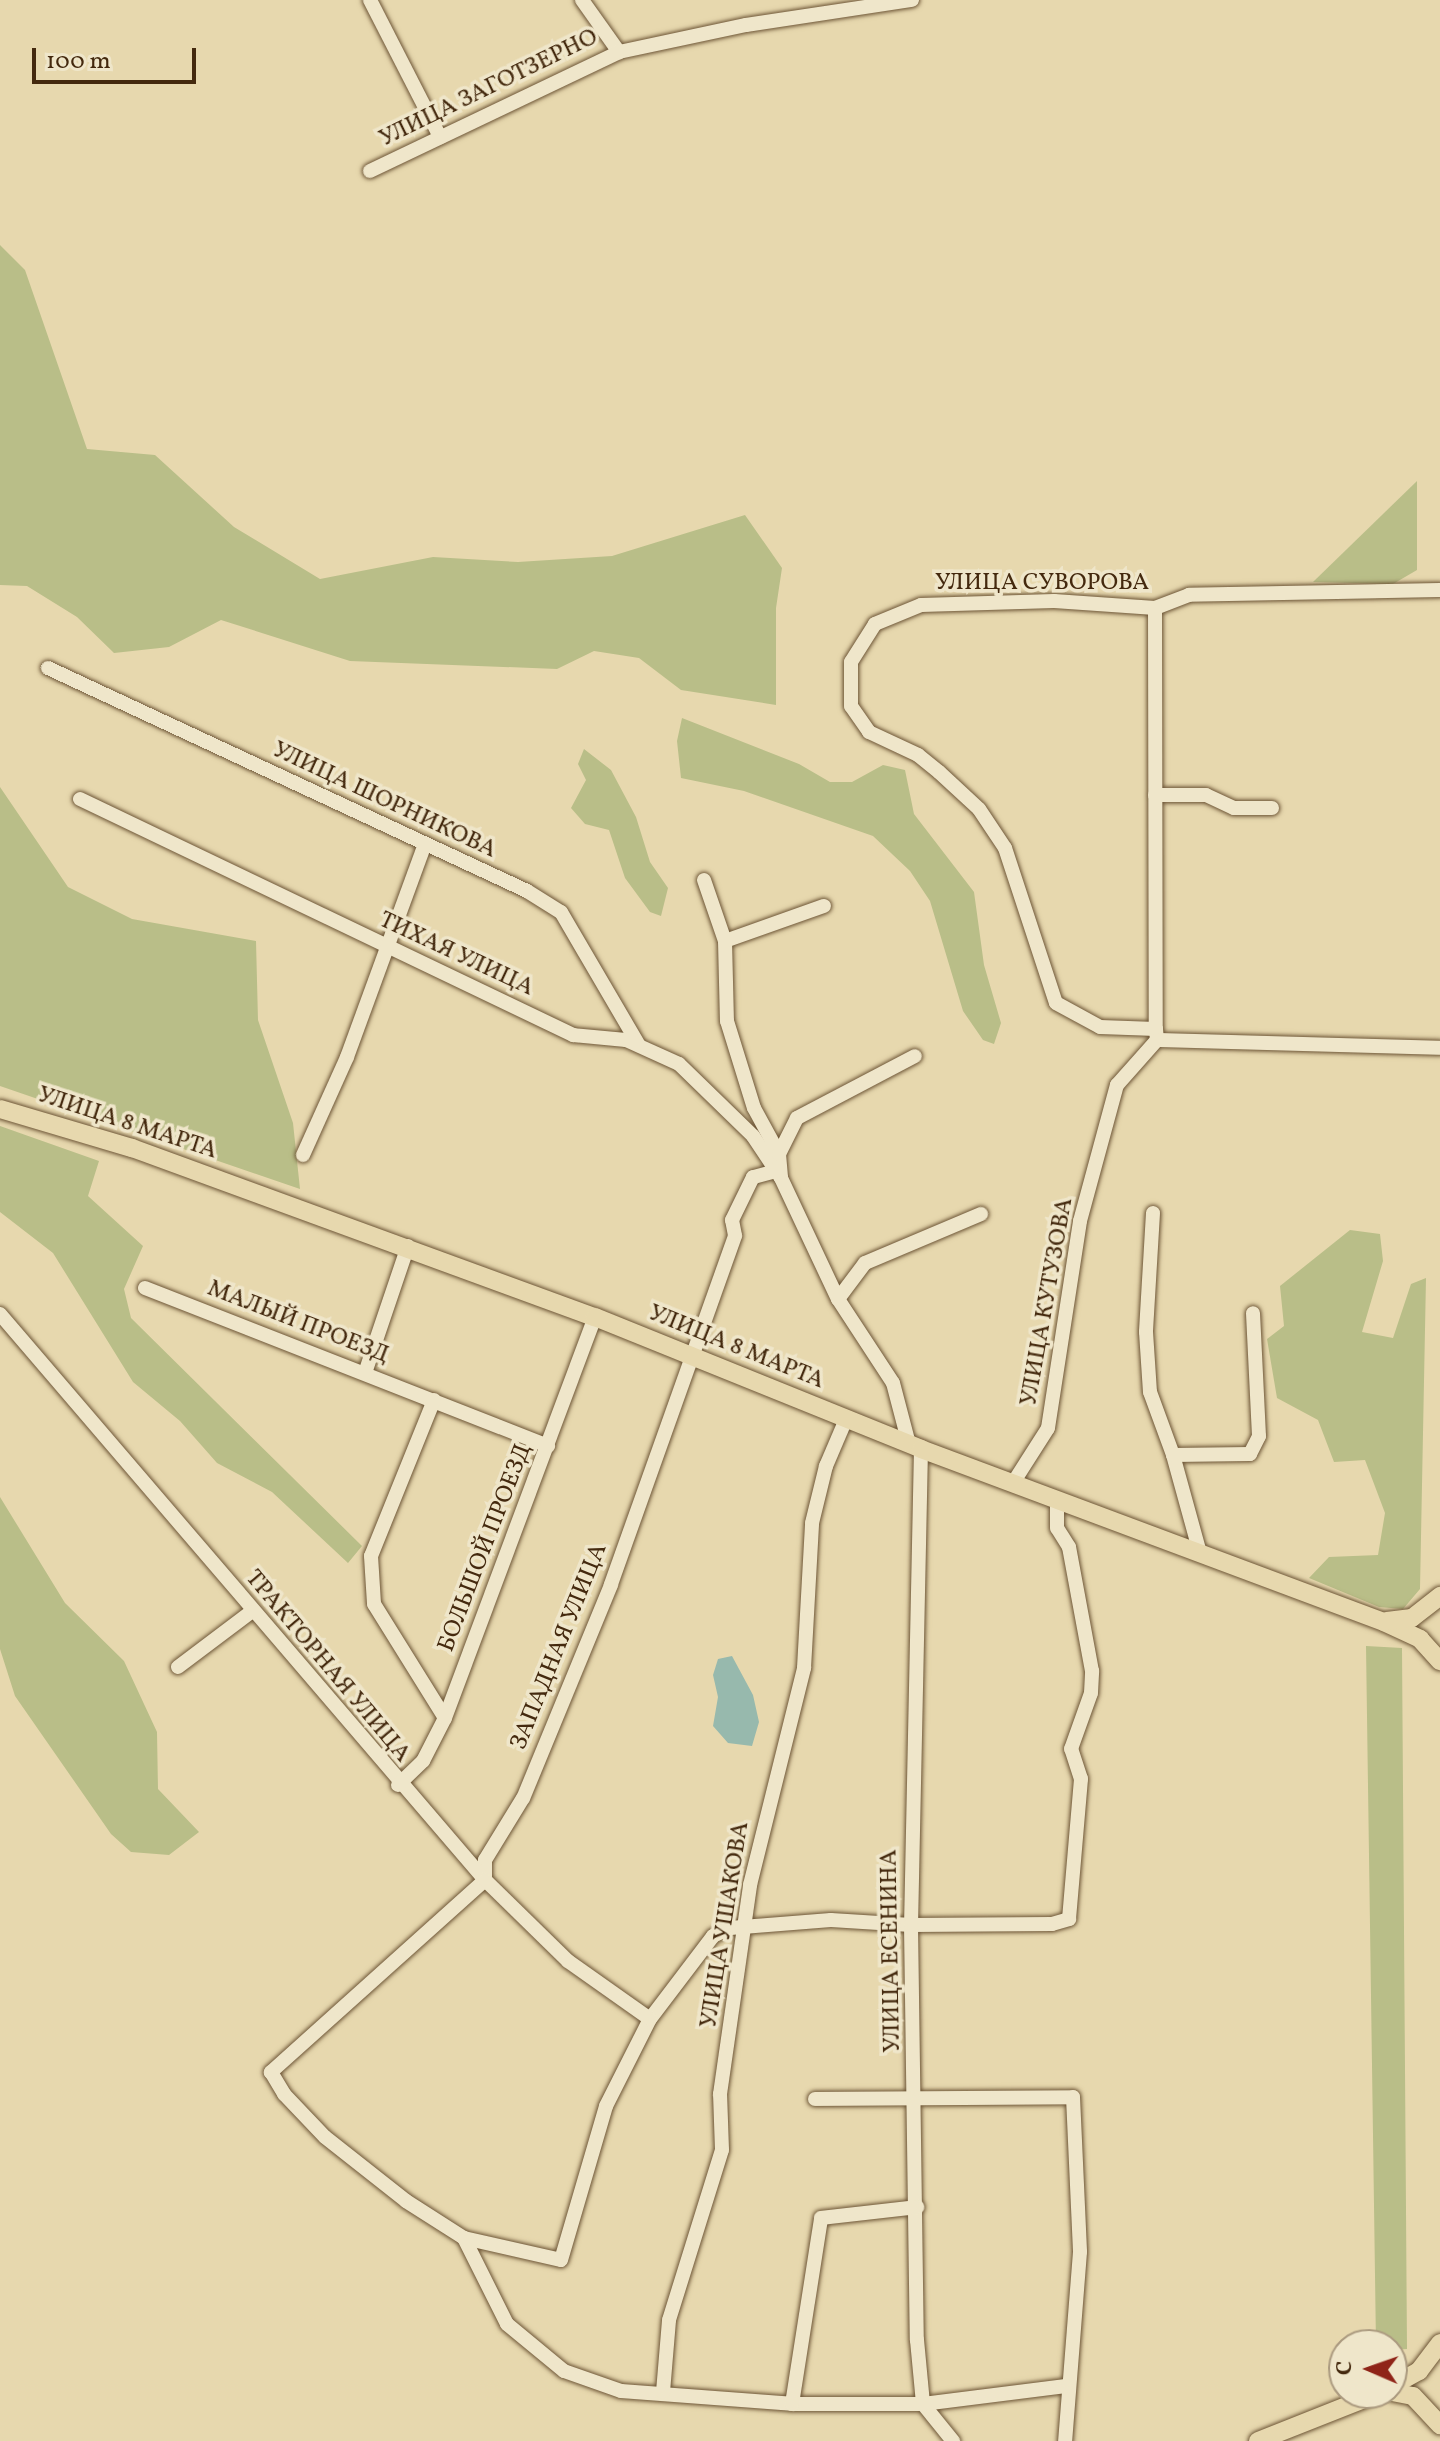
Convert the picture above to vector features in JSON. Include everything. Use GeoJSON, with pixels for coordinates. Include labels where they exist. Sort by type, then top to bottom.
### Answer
{"type":"FeatureCollection","features":[{"type":"Feature","properties":{"kind":"main road","name":"УЛИЦА 8 МАРТА"},"geometry":{"type":"LineString","coordinates":[[0,1109],[132,1148],[408,1246],[595,1317],[915,1446],[1384,1622],[1420,1639],[1440,1661]]}},
{"type":"Feature","properties":{"kind":"main road"},"geometry":{"type":"LineString","coordinates":[[1384,1622],[1412,1618],[1440,1596]]}},
{"type":"Feature","properties":{"kind":"main road"},"geometry":{"type":"LineString","coordinates":[[1408,2377],[1419,2371],[1440,2343]]}},
{"type":"Feature","properties":{"kind":"main road"},"geometry":{"type":"LineString","coordinates":[[1408,2395],[1413,2396],[1440,2425]]}},
{"type":"Feature","properties":{"kind":"main road"},"geometry":{"type":"LineString","coordinates":[[1258,2441],[1339,2409]]}},
{"type":"Feature","properties":{"kind":"street"},"geometry":{"type":"LineString","coordinates":[[370,0],[440,137]]}},
{"type":"Feature","properties":{"kind":"street"},"geometry":{"type":"LineString","coordinates":[[582,0],[619,52]]}},
{"type":"Feature","properties":{"kind":"street","name":"УЛИЦА ЗАГОТЗЕРНО"},"geometry":{"type":"LineString","coordinates":[[370,171],[619,52],[746,25],[912,0]]}},
{"type":"Feature","properties":{"kind":"street","name":"УЛИЦА СУВОРОВА"},"geometry":{"type":"LineString","coordinates":[[1156,1035],[1100,1027],[1056,1003],[1005,848],[979,809],[918,755],[869,732],[857,715],[851,706],[851,662],[875,624],[921,605],[1054,601],[1155,608],[1189,595],[1440,590]]}},
{"type":"Feature","properties":{"kind":"street"},"geometry":{"type":"LineString","coordinates":[[1155,608],[1156,1035],[1440,1048]]}},
{"type":"Feature","properties":{"kind":"street","name":"УЛИЦА ШОРНИКОВА"},"geometry":{"type":"LineString","coordinates":[[48,668],[527,891],[561,912],[638,1044]]}},
{"type":"Feature","properties":{"kind":"street"},"geometry":{"type":"LineString","coordinates":[[1155,795],[1206,795],[1234,808],[1272,808]]}},
{"type":"Feature","properties":{"kind":"street","name":"ТИХАЯ УЛИЦА"},"geometry":{"type":"LineString","coordinates":[[80,799],[573,1035],[638,1044],[679,1064],[715,1095],[753,1136],[779,1175]]}},
{"type":"Feature","properties":{"kind":"street"},"geometry":{"type":"LineString","coordinates":[[303,1155],[425,844]]}},
{"type":"Feature","properties":{"kind":"street"},"geometry":{"type":"LineString","coordinates":[[704,880],[725,941],[727,1021],[754,1108],[779,1154]]}},
{"type":"Feature","properties":{"kind":"street"},"geometry":{"type":"LineString","coordinates":[[725,941],[824,906]]}},
{"type":"Feature","properties":{"kind":"street","name":"УЛИЦА КУТУЗОВА"},"geometry":{"type":"LineString","coordinates":[[1013,1483],[1048,1428],[1080,1221],[1117,1085],[1156,1035]]}},
{"type":"Feature","properties":{"kind":"street"},"geometry":{"type":"LineString","coordinates":[[779,1175],[779,1154],[797,1118],[915,1056]]}},
{"type":"Feature","properties":{"kind":"street","name":"УЛИЦА ЕСЕНИНА"},"geometry":{"type":"LineString","coordinates":[[779,1175],[838,1299],[893,1383],[915,1446],[911,1925],[923,2404]]}},
{"type":"Feature","properties":{"kind":"street","name":"ЗАПАДНАЯ УЛИЦА"},"geometry":{"type":"LineString","coordinates":[[485,1880],[485,1860],[523,1798],[611,1585],[689,1356],[735,1236],[732,1220],[753,1177],[779,1175]]}},
{"type":"Feature","properties":{"kind":"street"},"geometry":{"type":"LineString","coordinates":[[1153,1213],[1146,1332],[1150,1392],[1173,1455],[1200,1553]]}},
{"type":"Feature","properties":{"kind":"street"},"geometry":{"type":"LineString","coordinates":[[838,1299],[865,1263],[981,1214]]}},
{"type":"Feature","properties":{"kind":"street"},"geometry":{"type":"LineString","coordinates":[[365,1373],[408,1246]]}},
{"type":"Feature","properties":{"kind":"street","name":"МАЛЫЙ ПРОЕЗД"},"geometry":{"type":"LineString","coordinates":[[145,1288],[548,1446]]}},
{"type":"Feature","properties":{"kind":"street"},"geometry":{"type":"LineString","coordinates":[[1173,1455],[1202,1450],[1250,1454],[1259,1436],[1253,1313]]}},
{"type":"Feature","properties":{"kind":"street","name":"ТРАКТОРНАЯ УЛИЦА"},"geometry":{"type":"LineString","coordinates":[[0,1314],[398,1785],[485,1880],[568,1961],[650,2019]]}},
{"type":"Feature","properties":{"kind":"street","name":"БОЛЬШОЙ ПРОЕЗД"},"geometry":{"type":"LineString","coordinates":[[398,1785],[423,1761],[445,1718],[595,1317]]}},
{"type":"Feature","properties":{"kind":"street"},"geometry":{"type":"LineString","coordinates":[[434,1400],[371,1556],[374,1604],[445,1718]]}},
{"type":"Feature","properties":{"kind":"street","name":"УЛИЦА УШАКОВА"},"geometry":{"type":"LineString","coordinates":[[663,2392],[669,2320],[722,2150],[720,2094],[745,1929],[775,1775],[804,1668],[812,1523],[826,1466],[846,1419]]}},
{"type":"Feature","properties":{"kind":"street"},"geometry":{"type":"LineString","coordinates":[[485,1880],[271,2072],[284,2094],[325,2137],[406,2201],[464,2238],[561,2260],[606,2106],[650,2019],[713,1936],[730,1928],[831,1920],[911,1925],[1052,1924],[1069,1919],[1073,1911],[1081,1779],[1071,1749],[1091,1693],[1092,1671],[1069,1547],[1057,1528],[1057,1500]]}},
{"type":"Feature","properties":{"kind":"street"},"geometry":{"type":"LineString","coordinates":[[178,1667],[251,1612]]}},
{"type":"Feature","properties":{"kind":"street"},"geometry":{"type":"LineString","coordinates":[[815,2099],[1073,2097],[1080,2252],[1066,2386],[1065,2441]]}},
{"type":"Feature","properties":{"kind":"street"},"geometry":{"type":"LineString","coordinates":[[792,2404],[821,2218],[917,2207]]}},
{"type":"Feature","properties":{"kind":"street"},"geometry":{"type":"LineString","coordinates":[[464,2238],[507,2324],[538,2354],[564,2371],[621,2391],[792,2404],[923,2404],[1066,2386]]}},
{"type":"Feature","properties":{"kind":"street"},"geometry":{"type":"LineString","coordinates":[[923,2404],[953,2441]]}},
{"type":"Feature","properties":{"kind":"green space"},"geometry":{"type":"Polygon","coordinates":[[[0,245],[25,270],[87,449],[155,455],[234,527],[320,579],[433,557],[518,562],[612,556],[745,515],[782,568],[776,608],[776,705],[681,690],[639,658],[594,651],[557,669],[350,661],[221,620],[169,647],[114,653],[77,617],[27,586],[0,585],[0,245]]]}},
{"type":"Feature","properties":{"kind":"green space"},"geometry":{"type":"Polygon","coordinates":[[[1417,481],[1417,570],[1393,584],[1313,582],[1417,481]]]}},
{"type":"Feature","properties":{"kind":"green space"},"geometry":{"type":"Polygon","coordinates":[[[682,718],[799,764],[830,782],[852,782],[883,765],[905,770],[914,814],[974,892],[984,965],[1001,1023],[994,1044],[983,1040],[963,1011],[930,901],[910,871],[873,836],[744,791],[681,778],[677,741],[682,718]]]}},
{"type":"Feature","properties":{"kind":"green space"},"geometry":{"type":"Polygon","coordinates":[[[584,749],[611,770],[636,817],[650,862],[668,888],[661,916],[650,912],[625,878],[609,830],[585,824],[571,808],[586,780],[578,764],[584,749]]]}},
{"type":"Feature","properties":{"kind":"green space"},"geometry":{"type":"Polygon","coordinates":[[[0,787],[68,887],[132,919],[256,941],[258,1020],[293,1123],[300,1189],[0,1086],[0,787]]]}},
{"type":"Feature","properties":{"kind":"green space"},"geometry":{"type":"Polygon","coordinates":[[[0,1126],[99,1161],[88,1196],[143,1246],[124,1289],[131,1318],[362,1546],[348,1563],[272,1492],[217,1463],[180,1421],[133,1382],[53,1253],[0,1212],[0,1126]]]}},
{"type":"Feature","properties":{"kind":"green space"},"geometry":{"type":"Polygon","coordinates":[[[1350,1230],[1380,1234],[1383,1261],[1362,1332],[1393,1338],[1411,1284],[1426,1278],[1420,1589],[1403,1609],[1379,1607],[1309,1578],[1329,1557],[1378,1555],[1385,1513],[1365,1460],[1334,1462],[1318,1420],[1277,1398],[1267,1339],[1284,1326],[1280,1286],[1350,1230]]]}},
{"type":"Feature","properties":{"kind":"green space"},"geometry":{"type":"Polygon","coordinates":[[[0,1497],[65,1603],[124,1661],[157,1732],[158,1789],[199,1832],[169,1855],[131,1852],[111,1834],[15,1696],[0,1649],[0,1497]]]}},
{"type":"Feature","properties":{"kind":"green space"},"geometry":{"type":"Polygon","coordinates":[[[1366,1646],[1402,1648],[1407,2329],[1376,2329],[1366,1646]]]}},
{"type":"Feature","properties":{"kind":"water"},"geometry":{"type":"Polygon","coordinates":[[[732,1656],[753,1695],[759,1722],[752,1746],[728,1743],[713,1726],[718,1697],[713,1675],[718,1659],[732,1656]]]}}]}
